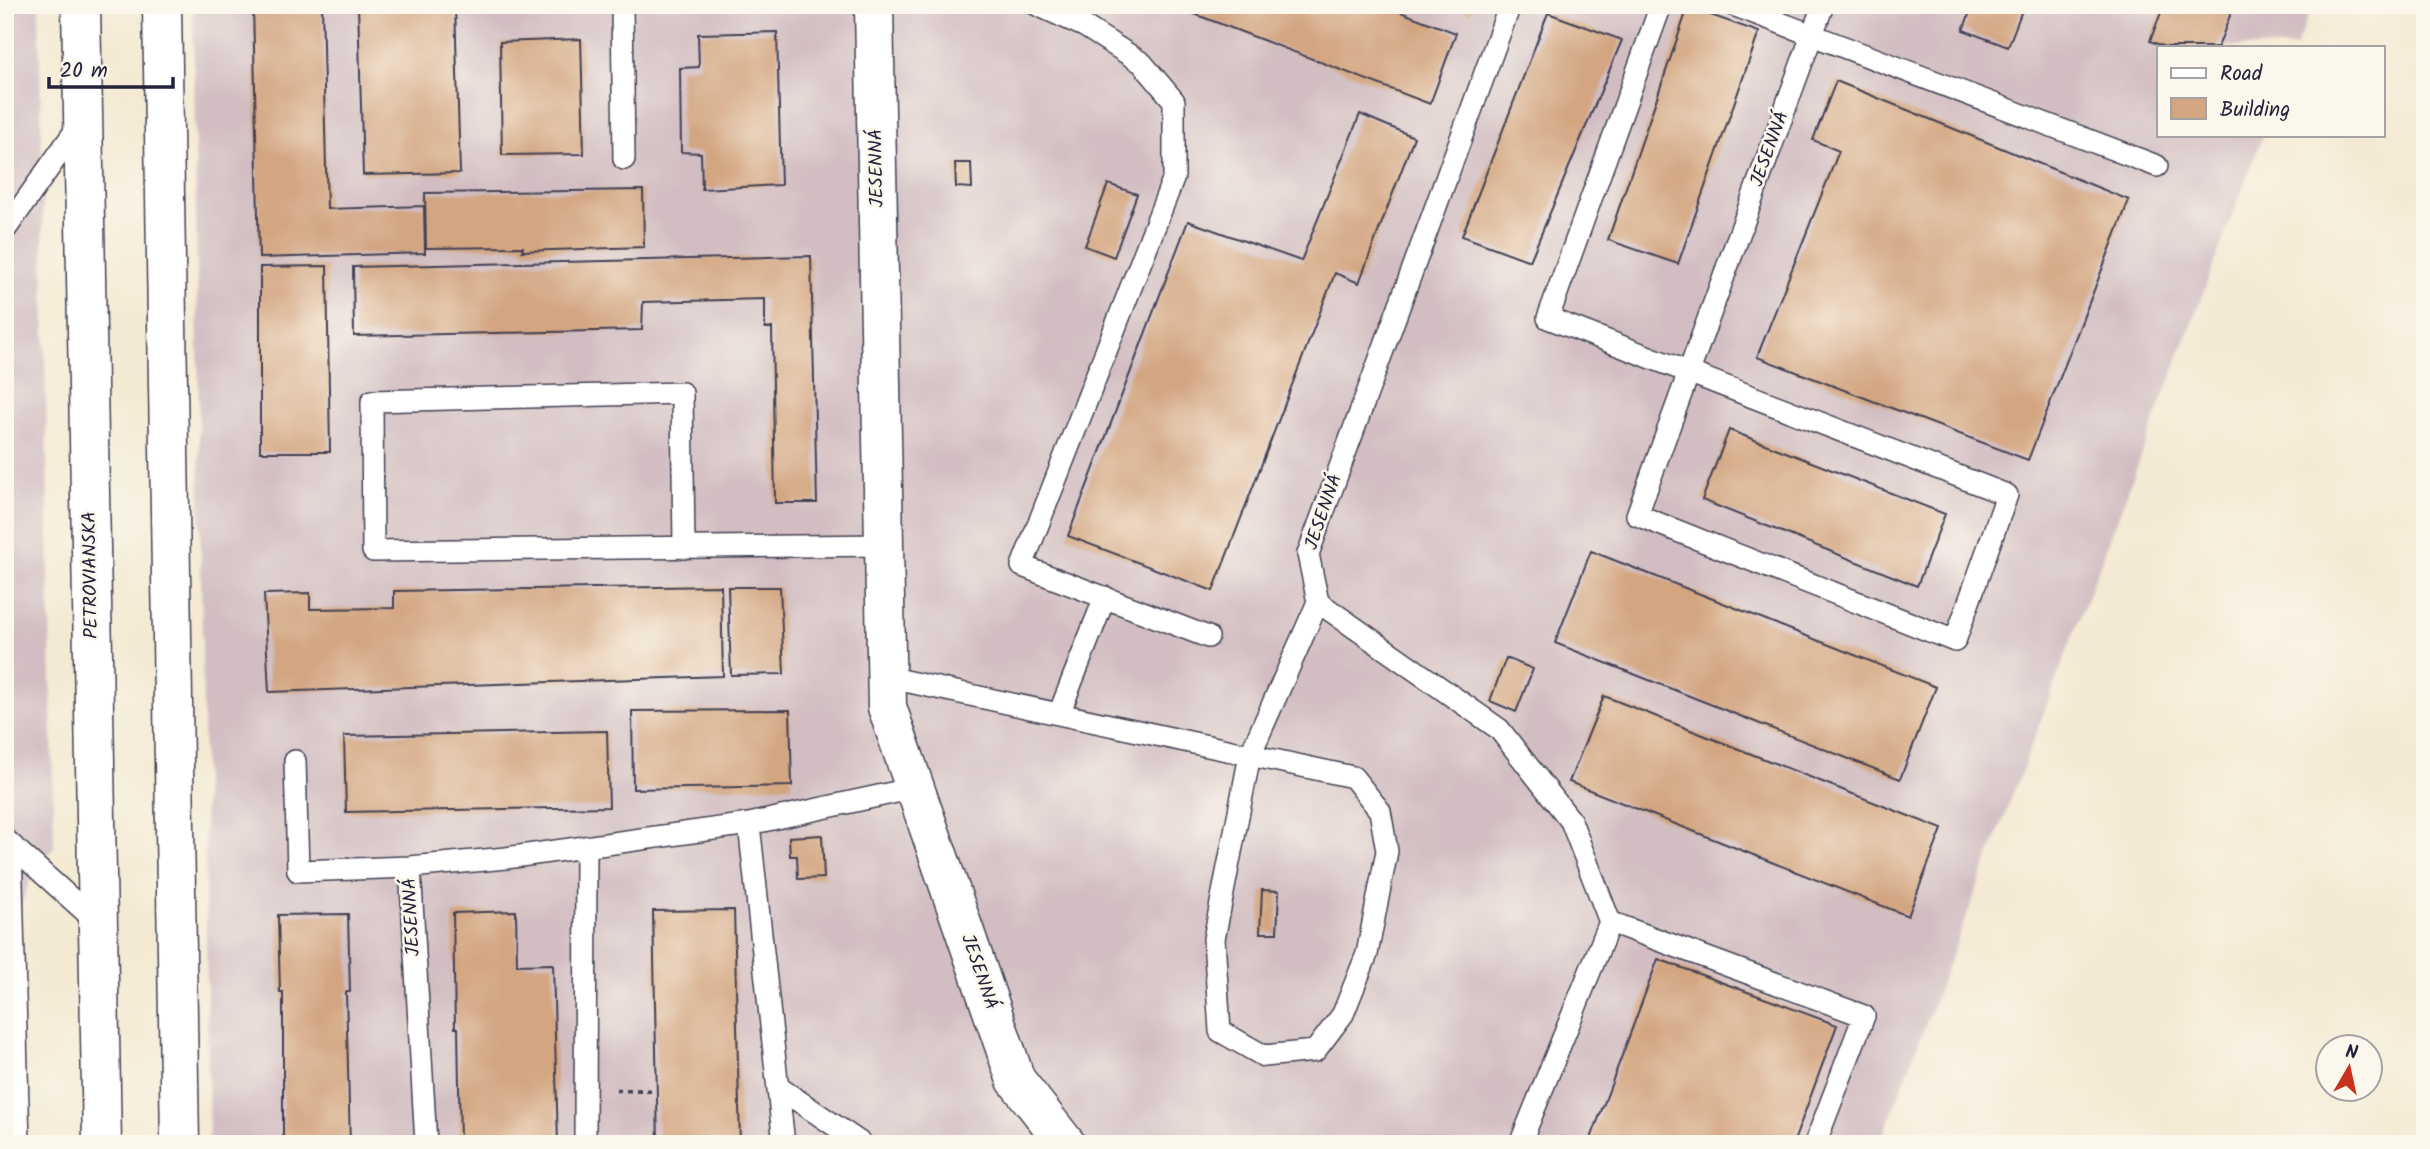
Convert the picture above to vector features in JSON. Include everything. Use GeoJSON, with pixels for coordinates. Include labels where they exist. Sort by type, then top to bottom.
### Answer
{"type":"FeatureCollection","features":[{"type":"Feature","properties":{"kind":"main road","name":"PETROVIANSKA"},"geometry":{"type":"LineString","coordinates":[[81,5],[103,1144]]}},
{"type":"Feature","properties":{"kind":"main road"},"geometry":{"type":"LineString","coordinates":[[163,5],[180,1144]]}},
{"type":"Feature","properties":{"kind":"main road","name":"JESENNÁ"},"geometry":{"type":"LineString","coordinates":[[874,5],[887,707],[1016,1080],[1066,1144]]}},
{"type":"Feature","properties":{"kind":"lane"},"geometry":{"type":"LineString","coordinates":[[622,5],[624,159]]}},
{"type":"Feature","properties":{"kind":"lane"},"geometry":{"type":"LineString","coordinates":[[1037,5],[1084,26],[1142,63],[1174,101],[1174,177],[1022,566],[1208,637]]}},
{"type":"Feature","properties":{"kind":"lane","name":"JESENNÁ"},"geometry":{"type":"LineString","coordinates":[[1318,602],[1308,554],[1510,5]]}},
{"type":"Feature","properties":{"kind":"lane"},"geometry":{"type":"LineString","coordinates":[[1661,5],[1548,318],[1689,372]]}},
{"type":"Feature","properties":{"kind":"lane"},"geometry":{"type":"LineString","coordinates":[[1733,5],[2157,166]]}},
{"type":"Feature","properties":{"kind":"lane","name":"JESENNÁ"},"geometry":{"type":"LineString","coordinates":[[1689,372],[2007,495],[1955,641],[1637,515],[1822,5]]}},
{"type":"Feature","properties":{"kind":"lane"},"geometry":{"type":"LineString","coordinates":[[5,230],[83,119]]}},
{"type":"Feature","properties":{"kind":"lane"},"geometry":{"type":"LineString","coordinates":[[684,548],[682,393],[372,401],[373,551],[684,548],[884,545]]}},
{"type":"Feature","properties":{"kind":"lane"},"geometry":{"type":"LineString","coordinates":[[1059,714],[1105,597]]}},
{"type":"Feature","properties":{"kind":"lane"},"geometry":{"type":"LineString","coordinates":[[886,677],[1250,755],[1353,777],[1380,811],[1387,851],[1367,954],[1343,1014],[1315,1051],[1264,1056],[1220,1031],[1214,939],[1250,755],[1318,602],[1499,729],[1571,821],[1610,922],[1520,1144]]}},
{"type":"Feature","properties":{"kind":"lane"},"geometry":{"type":"LineString","coordinates":[[295,761],[298,871],[410,867]]}},
{"type":"Feature","properties":{"kind":"lane","name":"JESENNÁ"},"geometry":{"type":"LineString","coordinates":[[426,1144],[410,867],[506,858],[749,824],[915,788]]}},
{"type":"Feature","properties":{"kind":"lane"},"geometry":{"type":"LineString","coordinates":[[749,824],[784,1144]]}},
{"type":"Feature","properties":{"kind":"lane"},"geometry":{"type":"LineString","coordinates":[[8,842],[98,923]]}},
{"type":"Feature","properties":{"kind":"lane"},"geometry":{"type":"LineString","coordinates":[[8,842],[19,1144]]}},
{"type":"Feature","properties":{"kind":"lane"},"geometry":{"type":"LineString","coordinates":[[585,1144],[586,847]]}},
{"type":"Feature","properties":{"kind":"lane"},"geometry":{"type":"LineString","coordinates":[[1610,922],[1864,1016],[1815,1144]]}},
{"type":"Feature","properties":{"kind":"lane"},"geometry":{"type":"LineString","coordinates":[[778,1087],[862,1144]]}},
{"type":"Feature","properties":{"kind":"path"},"geometry":{"type":"LineString","coordinates":[[585,1090],[657,1091]]}},
{"type":"Feature","properties":{"kind":"shaded area"},"geometry":{"type":"Polygon","coordinates":[[[5,5],[39,5],[54,847],[31,878],[14,924],[18,1144],[5,1144],[5,5]]]}},
{"type":"Feature","properties":{"kind":"shaded area"},"geometry":{"type":"Polygon","coordinates":[[[193,5],[2312,5],[2296,46],[2157,46],[2157,136],[2263,136],[1880,1144],[209,1144],[193,5]]]}},
{"type":"Feature","properties":{"kind":"building"},"geometry":{"type":"Polygon","coordinates":[[[253,5],[322,5],[327,209],[424,206],[425,253],[259,258],[253,5]]]}},
{"type":"Feature","properties":{"kind":"building"},"geometry":{"type":"Polygon","coordinates":[[[358,5],[455,5],[460,173],[363,175],[358,5]]]}},
{"type":"Feature","properties":{"kind":"building"},"geometry":{"type":"Polygon","coordinates":[[[1171,5],[1382,5],[1456,33],[1430,104],[1171,5]]]}},
{"type":"Feature","properties":{"kind":"building"},"geometry":{"type":"Polygon","coordinates":[[[1450,5],[1473,5],[1470,13],[1450,5]]]}},
{"type":"Feature","properties":{"kind":"building"},"geometry":{"type":"Polygon","coordinates":[[[1973,5],[2024,5],[2008,47],[1963,30],[1973,5]]]}},
{"type":"Feature","properties":{"kind":"building"},"geometry":{"type":"Polygon","coordinates":[[[2164,5],[2234,5],[2218,46],[2162,46],[2150,41],[2164,5]]]}},
{"type":"Feature","properties":{"kind":"building"},"geometry":{"type":"Polygon","coordinates":[[[1688,7],[1759,32],[1678,264],[1608,240],[1688,7]]]}},
{"type":"Feature","properties":{"kind":"building"},"geometry":{"type":"Polygon","coordinates":[[[1548,13],[1622,40],[1530,261],[1462,236],[1548,13]]]}},
{"type":"Feature","properties":{"kind":"building"},"geometry":{"type":"Polygon","coordinates":[[[777,32],[781,185],[702,189],[701,153],[681,152],[680,68],[699,67],[698,34],[777,32]]]}},
{"type":"Feature","properties":{"kind":"building"},"geometry":{"type":"Polygon","coordinates":[[[581,39],[584,154],[502,155],[500,42],[581,39]]]}},
{"type":"Feature","properties":{"kind":"building"},"geometry":{"type":"Polygon","coordinates":[[[1836,81],[2129,200],[2028,460],[1757,357],[1839,151],[1813,140],[1836,81]]]}},
{"type":"Feature","properties":{"kind":"building"},"geometry":{"type":"Polygon","coordinates":[[[1360,114],[1414,137],[1359,283],[1335,273],[1213,591],[1068,536],[1188,221],[1301,261],[1360,114]]]}},
{"type":"Feature","properties":{"kind":"building"},"geometry":{"type":"Polygon","coordinates":[[[955,163],[971,163],[972,188],[956,187],[955,163]]]}},
{"type":"Feature","properties":{"kind":"building"},"geometry":{"type":"Polygon","coordinates":[[[1108,184],[1137,194],[1114,257],[1085,246],[1108,184]]]}},
{"type":"Feature","properties":{"kind":"building"},"geometry":{"type":"Polygon","coordinates":[[[643,190],[644,247],[522,251],[523,247],[426,248],[425,193],[643,190]]]}},
{"type":"Feature","properties":{"kind":"building"},"geometry":{"type":"Polygon","coordinates":[[[811,256],[817,503],[775,503],[772,328],[765,328],[765,299],[643,302],[642,330],[354,336],[353,267],[811,256]]]}},
{"type":"Feature","properties":{"kind":"building"},"geometry":{"type":"Polygon","coordinates":[[[327,266],[330,452],[260,452],[260,267],[327,266]]]}},
{"type":"Feature","properties":{"kind":"building"},"geometry":{"type":"Polygon","coordinates":[[[1729,430],[1945,514],[1917,586],[1702,500],[1729,430]]]}},
{"type":"Feature","properties":{"kind":"building"},"geometry":{"type":"Polygon","coordinates":[[[1591,551],[1936,687],[1900,779],[1555,643],[1591,551]]]}},
{"type":"Feature","properties":{"kind":"building"},"geometry":{"type":"Polygon","coordinates":[[[721,586],[723,676],[269,692],[264,594],[310,593],[310,609],[394,608],[394,591],[721,586]]]}},
{"type":"Feature","properties":{"kind":"building"},"geometry":{"type":"Polygon","coordinates":[[[728,587],[780,587],[784,674],[731,675],[728,587]]]}},
{"type":"Feature","properties":{"kind":"building"},"geometry":{"type":"Polygon","coordinates":[[[1506,658],[1533,669],[1516,712],[1490,701],[1506,658]]]}},
{"type":"Feature","properties":{"kind":"building"},"geometry":{"type":"Polygon","coordinates":[[[1604,696],[1942,829],[1908,916],[1569,782],[1604,696]]]}},
{"type":"Feature","properties":{"kind":"building"},"geometry":{"type":"Polygon","coordinates":[[[790,710],[792,786],[633,789],[632,711],[790,710]]]}},
{"type":"Feature","properties":{"kind":"building"},"geometry":{"type":"Polygon","coordinates":[[[607,731],[609,807],[346,812],[344,736],[607,731]]]}},
{"type":"Feature","properties":{"kind":"building"},"geometry":{"type":"Polygon","coordinates":[[[822,835],[824,878],[798,879],[797,856],[790,856],[789,837],[822,835]]]}},
{"type":"Feature","properties":{"kind":"building"},"geometry":{"type":"Polygon","coordinates":[[[1262,890],[1279,891],[1277,933],[1260,933],[1262,890]]]}},
{"type":"Feature","properties":{"kind":"building"},"geometry":{"type":"Polygon","coordinates":[[[734,910],[740,1144],[658,1144],[653,911],[734,910]]]}},
{"type":"Feature","properties":{"kind":"building"},"geometry":{"type":"Polygon","coordinates":[[[516,911],[517,965],[553,964],[558,1144],[460,1144],[453,913],[516,911]]]}},
{"type":"Feature","properties":{"kind":"building"},"geometry":{"type":"Polygon","coordinates":[[[348,914],[350,992],[346,992],[350,1144],[283,1144],[283,992],[280,992],[278,915],[348,914]]]}},
{"type":"Feature","properties":{"kind":"building"},"geometry":{"type":"Polygon","coordinates":[[[1658,959],[1837,1025],[1793,1144],[1589,1144],[1658,959]]]}}]}
